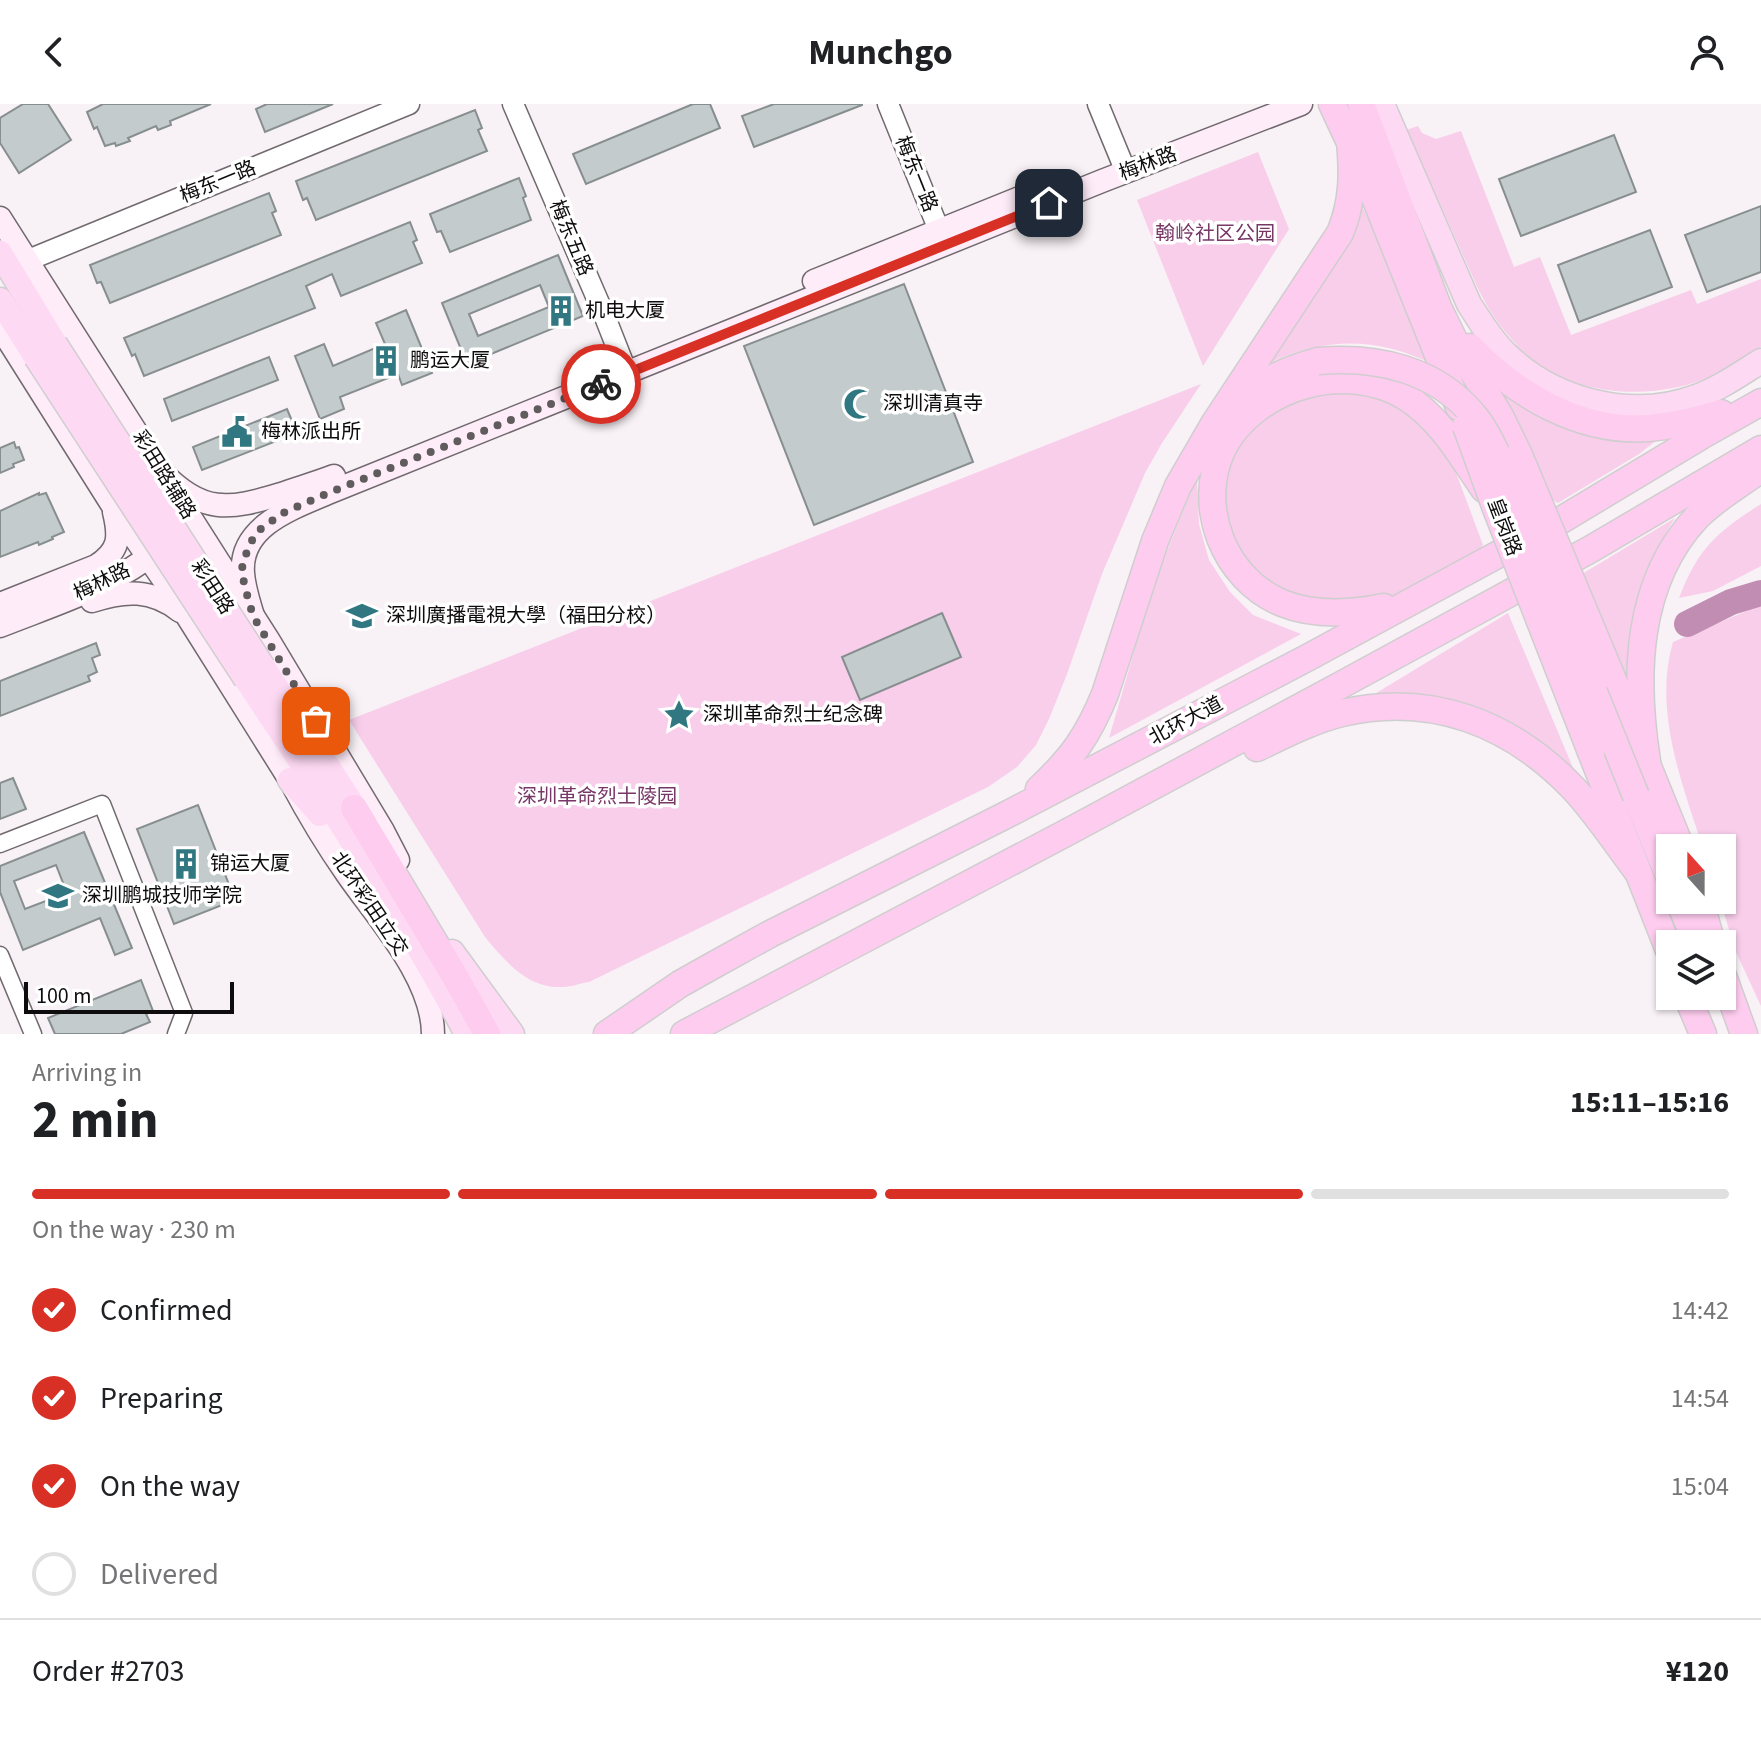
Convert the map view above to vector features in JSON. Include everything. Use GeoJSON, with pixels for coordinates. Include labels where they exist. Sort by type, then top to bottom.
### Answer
{"type":"FeatureCollection","features":[{"type":"Feature","properties":{"kind":"highway","name":"皇岗路"},"geometry":{"type":"LineString","coordinates":[[1332,104],[1369,183],[1454,428],[1495,506],[1661,930]]}},
{"type":"Feature","properties":{"kind":"highway","name":"皇岗路"},"geometry":{"type":"LineString","coordinates":[[1361,104],[1438,307],[1519,455],[1676,834]]}},
{"type":"Feature","properties":{"kind":"highway"},"geometry":{"type":"LineString","coordinates":[[1006,815],[1058,771],[1089,730],[1105,694],[1155,541],[1178,486],[1214,424],[1340,233],[1352,192],[1350,141]]}},
{"type":"Feature","properties":{"kind":"highway"},"geometry":{"type":"LineString","coordinates":[[1438,307],[1452,328],[1495,372],[1530,397],[1572,416],[1619,427],[1648,428],[1700,419],[1761,400]]}},
{"type":"Feature","properties":{"kind":"highway"},"geometry":{"type":"LineString","coordinates":[[1214,424],[1238,400],[1276,374],[1318,361],[1363,359],[1383,362],[1442,386],[1463,403],[1478,420],[1503,467],[1656,845]]}},
{"type":"Feature","properties":{"kind":"highway"},"geometry":{"type":"LineString","coordinates":[[1411,602],[1356,613],[1333,613],[1282,603],[1261,591],[1243,576],[1219,539],[1212,497],[1216,469],[1222,450],[1234,431],[1252,413],[1292,389],[1318,382],[1342,379],[1384,387],[1454,428]]}},
{"type":"Feature","properties":{"kind":"highway","name":"北环大道"},"geometry":{"type":"LineString","coordinates":[[607,1034],[680,984],[770,934],[1006,815],[1558,522],[1761,400]]}},
{"type":"Feature","properties":{"kind":"highway","name":"北环大道"},"geometry":{"type":"LineString","coordinates":[[684,1034],[1064,834],[1591,549],[1761,449]]}},
{"type":"Feature","properties":{"kind":"highway"},"geometry":{"type":"LineString","coordinates":[[1647,761],[1639,667],[1648,613],[1661,573],[1696,518],[1761,469]]}},
{"type":"Feature","properties":{"kind":"highway"},"geometry":{"type":"LineString","coordinates":[[1064,834],[1137,805],[1338,714],[1374,707],[1405,706],[1434,708],[1481,723],[1529,750],[1573,789],[1637,871]]}},
{"type":"Feature","properties":{"kind":"highway"},"geometry":{"type":"LineString","coordinates":[[354,808],[487,1034]]}},
{"type":"Feature","properties":{"kind":"highway"},"geometry":{"type":"LineString","coordinates":[[712,1034],[779,984]]}},
{"type":"Feature","properties":{"kind":"highway"},"geometry":{"type":"LineString","coordinates":[[1692,1010],[1700,1033]]}},
{"type":"Feature","properties":{"kind":"highway"},"geometry":{"type":"LineString","coordinates":[[1723,1010],[1732,1034]]}},
{"type":"Feature","properties":{"kind":"highway"},"geometry":{"type":"LineString","coordinates":[[1735,1010],[1744,1034]]}},
{"type":"Feature","properties":{"kind":"main road","name":"梅林路"},"geometry":{"type":"LineString","coordinates":[[253,616],[243,573],[245,554],[258,531],[326,487],[1123,165],[1260,104]]}},
{"type":"Feature","properties":{"kind":"main road","name":"梅林路"},"geometry":{"type":"LineString","coordinates":[[1123,165],[1301,104]]}},
{"type":"Feature","properties":{"kind":"main road"},"geometry":{"type":"LineString","coordinates":[[1382,104],[1469,304],[1506,354],[1533,375],[1563,391],[1595,402],[1645,408],[1695,398],[1761,361]]}},
{"type":"Feature","properties":{"kind":"main road","name":"彩田路辅路"},"geometry":{"type":"LineString","coordinates":[[0,218],[253,616],[383,831],[419,901]]}},
{"type":"Feature","properties":{"kind":"main road","name":"彩田路"},"geometry":{"type":"LineString","coordinates":[[0,253],[46,351],[255,673],[408,931],[456,981],[492,1004],[512,1034]]}},
{"type":"Feature","properties":{"kind":"main road","name":"彩田路"},"geometry":{"type":"LineString","coordinates":[[0,300],[46,351]]}},
{"type":"Feature","properties":{"kind":"main road"},"geometry":{"type":"LineString","coordinates":[[0,327],[290,780],[313,805],[358,873],[408,931]]}},
{"type":"Feature","properties":{"kind":"main road","name":"梅林路"},"geometry":{"type":"LineString","coordinates":[[162,472],[189,495],[228,507],[326,487]]}},
{"type":"Feature","properties":{"kind":"main road","name":"梅林路"},"geometry":{"type":"LineString","coordinates":[[0,604],[107,560],[114,550],[118,531],[111,503]]}},
{"type":"Feature","properties":{"kind":"main road","name":"梅林路"},"geometry":{"type":"LineString","coordinates":[[10,622],[124,575],[170,541],[190,516]]}},
{"type":"Feature","properties":{"kind":"main road"},"geometry":{"type":"LineString","coordinates":[[172,592],[171,575],[180,560],[195,553],[215,558]]}},
{"type":"Feature","properties":{"kind":"main road"},"geometry":{"type":"LineString","coordinates":[[10,622],[129,593],[159,598],[180,610],[190,621]]}},
{"type":"Feature","properties":{"kind":"main road","name":"彩田路"},"geometry":{"type":"LineString","coordinates":[[255,673],[419,901],[456,981],[467,1034]]}},
{"type":"Feature","properties":{"kind":"main road","name":"北环彩田立交"},"geometry":{"type":"LineString","coordinates":[[290,780],[345,871],[407,959],[430,1007],[433,1034]]}},
{"type":"Feature","properties":{"kind":"street","name":"梅东一路"},"geometry":{"type":"LineString","coordinates":[[26,261],[409,104]]}},
{"type":"Feature","properties":{"kind":"street","name":"梅东五路"},"geometry":{"type":"LineString","coordinates":[[513,104],[625,367]]}},
{"type":"Feature","properties":{"kind":"street","name":"梅东一路"},"geometry":{"type":"LineString","coordinates":[[888,104],[942,237]]}},
{"type":"Feature","properties":{"kind":"street"},"geometry":{"type":"LineString","coordinates":[[1098,104],[1123,165]]}},
{"type":"Feature","properties":{"kind":"street"},"geometry":{"type":"LineString","coordinates":[[0,844],[102,804],[184,1013],[176,1034]]}},
{"type":"Feature","properties":{"kind":"street"},"geometry":{"type":"LineString","coordinates":[[0,955],[33,1034]]}},
{"type":"Feature","properties":{"kind":"green space"},"geometry":{"type":"Polygon","coordinates":[[[1418,126],[1422,133],[1436,139],[1461,131],[1514,267],[1540,257],[1571,335],[1691,290],[1697,304],[1761,279],[1761,347],[1714,375],[1694,383],[1650,391],[1627,392],[1582,385],[1542,367],[1509,336],[1483,299],[1406,130],[1418,126]]]}},
{"type":"Feature","properties":{"kind":"green space","name":"翰岭社区公园"},"geometry":{"type":"Polygon","coordinates":[[[1258,152],[1289,229],[1203,366],[1137,200],[1258,152]]]}},
{"type":"Feature","properties":{"kind":"green space"},"geometry":{"type":"Polygon","coordinates":[[[1358,197],[1434,365],[1391,349],[1350,344],[1308,349],[1265,365],[1358,197]]]}},
{"type":"Feature","properties":{"kind":"green space","name":"深圳革命烈士陵园"},"geometry":{"type":"Polygon","coordinates":[[[1201,384],[1145,473],[1102,574],[1049,719],[1036,745],[1017,767],[988,787],[589,982],[563,987],[539,984],[528,979],[501,956],[485,937],[349,720],[1201,384]]]}},
{"type":"Feature","properties":{"kind":"green space"},"geometry":{"type":"Polygon","coordinates":[[[1498,388],[1657,440],[1558,503],[1549,498],[1498,388]]]}},
{"type":"Feature","properties":{"kind":"green space"},"geometry":{"type":"Polygon","coordinates":[[[1321,392],[1370,393],[1413,413],[1452,462],[1483,545],[1410,590],[1373,603],[1287,598],[1241,560],[1222,506],[1230,457],[1265,413],[1321,392]]]}},
{"type":"Feature","properties":{"kind":"green space"},"geometry":{"type":"Polygon","coordinates":[[[1197,477],[1199,524],[1209,560],[1230,592],[1253,615],[1301,634],[1109,738],[1163,561],[1197,477]]]}},
{"type":"Feature","properties":{"kind":"green space"},"geometry":{"type":"Polygon","coordinates":[[[1761,504],[1761,566],[1713,591],[1679,598],[1694,566],[1711,543],[1732,523],[1761,504]]]}},
{"type":"Feature","properties":{"kind":"green space"},"geometry":{"type":"Polygon","coordinates":[[[1675,518],[1654,557],[1639,597],[1630,639],[1626,683],[1577,577],[1675,518]]]}},
{"type":"Feature","properties":{"kind":"green space"},"geometry":{"type":"Polygon","coordinates":[[[1761,605],[1761,1006],[1736,952],[1736,930],[1729,930],[1724,914],[1736,914],[1736,834],[1699,834],[1679,772],[1666,694],[1673,642],[1761,605]]]}},
{"type":"Feature","properties":{"kind":"green space"},"geometry":{"type":"Polygon","coordinates":[[[1508,613],[1576,775],[1532,736],[1484,710],[1431,696],[1373,695],[1508,613]]]}},
{"type":"Feature","properties":{"kind":"building"},"geometry":{"type":"Polygon","coordinates":[[[23,104],[48,104],[71,140],[19,173],[0,143],[0,118],[23,104]]]}},
{"type":"Feature","properties":{"kind":"building"},"geometry":{"type":"Polygon","coordinates":[[[103,104],[211,104],[170,121],[171,125],[158,130],[156,126],[128,138],[130,141],[105,146],[87,112],[103,104]]]}},
{"type":"Feature","properties":{"kind":"building"},"geometry":{"type":"Polygon","coordinates":[[[267,104],[333,104],[265,132],[256,109],[267,104]]]}},
{"type":"Feature","properties":{"kind":"building"},"geometry":{"type":"Polygon","coordinates":[[[693,104],[710,104],[720,128],[586,184],[573,154],[693,104]]]}},
{"type":"Feature","properties":{"kind":"building"},"geometry":{"type":"Polygon","coordinates":[[[774,104],[862,105],[754,147],[742,116],[774,104]]]}},
{"type":"Feature","properties":{"kind":"building"},"geometry":{"type":"Polygon","coordinates":[[[475,110],[482,128],[478,130],[487,151],[316,220],[307,198],[303,200],[296,181],[475,110]]]}},
{"type":"Feature","properties":{"kind":"building"},"geometry":{"type":"Polygon","coordinates":[[[1614,135],[1636,192],[1521,236],[1499,179],[1614,135]]]}},
{"type":"Feature","properties":{"kind":"building"},"geometry":{"type":"Polygon","coordinates":[[[519,178],[531,220],[450,252],[430,214],[519,178]]]}},
{"type":"Feature","properties":{"kind":"building"},"geometry":{"type":"Polygon","coordinates":[[[269,193],[276,211],[272,213],[281,235],[110,303],[101,282],[97,283],[90,265],[269,193]]]}},
{"type":"Feature","properties":{"kind":"building"},"geometry":{"type":"Polygon","coordinates":[[[1761,206],[1761,272],[1707,292],[1685,235],[1761,206]]]}},
{"type":"Feature","properties":{"kind":"building"},"geometry":{"type":"Polygon","coordinates":[[[410,222],[417,240],[413,242],[422,263],[341,296],[332,274],[306,286],[315,308],[144,376],[124,338],[410,222]]]}},
{"type":"Feature","properties":{"kind":"building"},"geometry":{"type":"Polygon","coordinates":[[[1650,230],[1672,287],[1579,322],[1558,265],[1650,230]]]}},
{"type":"Feature","properties":{"kind":"building","name":"机电大厦"},"geometry":{"type":"Polygon","coordinates":[[[558,255],[583,316],[467,364],[442,303],[558,255]],[[540,285],[469,314],[478,336],[549,307],[540,285]]]}},
{"type":"Feature","properties":{"kind":"building","name":"深圳清真寺"},"geometry":{"type":"Polygon","coordinates":[[[904,284],[973,462],[814,525],[744,346],[904,284]]]}},
{"type":"Feature","properties":{"kind":"building","name":"鹏运大厦"},"geometry":{"type":"Polygon","coordinates":[[[406,310],[432,373],[402,385],[398,374],[340,397],[344,409],[320,419],[295,356],[324,344],[333,366],[385,344],[376,323],[406,310]]]}},
{"type":"Feature","properties":{"kind":"building"},"geometry":{"type":"Polygon","coordinates":[[[269,357],[278,380],[172,421],[164,399],[269,357]]]}},
{"type":"Feature","properties":{"kind":"building"},"geometry":{"type":"Polygon","coordinates":[[[287,409],[297,433],[202,470],[193,447],[287,409]]]}},
{"type":"Feature","properties":{"kind":"building"},"geometry":{"type":"Polygon","coordinates":[[[14,442],[24,460],[0,473],[0,448],[14,442]]]}},
{"type":"Feature","properties":{"kind":"building"},"geometry":{"type":"Polygon","coordinates":[[[39,493],[46,493],[64,532],[39,545],[38,542],[0,557],[0,511],[39,493]]]}},
{"type":"Feature","properties":{"kind":"building"},"geometry":{"type":"Polygon","coordinates":[[[942,613],[961,657],[860,700],[842,657],[942,613]]]}},
{"type":"Feature","properties":{"kind":"building"},"geometry":{"type":"Polygon","coordinates":[[[96,643],[100,655],[92,658],[97,672],[88,676],[90,681],[0,716],[0,681],[96,643]]]}},
{"type":"Feature","properties":{"kind":"building"},"geometry":{"type":"Polygon","coordinates":[[[13,778],[26,809],[0,819],[0,783],[13,778]]]}},
{"type":"Feature","properties":{"kind":"building","name":"锦运大厦"},"geometry":{"type":"Polygon","coordinates":[[[198,805],[235,900],[174,924],[137,829],[198,805]]]}},
{"type":"Feature","properties":{"kind":"building"},"geometry":{"type":"Polygon","coordinates":[[[84,832],[132,948],[115,955],[100,918],[23,950],[0,892],[0,866],[84,832]],[[56,865],[14,881],[25,909],[67,893],[56,865]]]}},
{"type":"Feature","properties":{"kind":"building"},"geometry":{"type":"Polygon","coordinates":[[[141,980],[153,1011],[146,1014],[150,1022],[121,1034],[55,1034],[48,1018],[141,980]]]}},
{"type":"Feature","properties":{"kind":"waterway"},"geometry":{"type":"LineString","coordinates":[[1687,624],[1731,602],[1761,593]]}},
{"type":"Feature","properties":{"kind":"way so far"},"geometry":{"type":"LineString","coordinates":[[316,721],[253,616],[242,564],[258,531],[283,513],[328,493],[601,384]]}},
{"type":"Feature","properties":{"kind":"place","name":"机电大厦"},"geometry":{"type":"Point","coordinates":[561,311]}},
{"type":"Feature","properties":{"kind":"place","name":"鹏运大厦"},"geometry":{"type":"Point","coordinates":[386,361]}},
{"type":"Feature","properties":{"kind":"place","name":"深圳清真寺"},"geometry":{"type":"Point","coordinates":[859,404]}},
{"type":"Feature","properties":{"kind":"place","name":"梅林派出所"},"geometry":{"type":"Point","coordinates":[237,432]}},
{"type":"Feature","properties":{"kind":"place","name":"深圳廣播電視大學（福田分校）"},"geometry":{"type":"Point","coordinates":[362,616]}},
{"type":"Feature","properties":{"kind":"place","name":"深圳革命烈士纪念碑"},"geometry":{"type":"Point","coordinates":[679,715]}},
{"type":"Feature","properties":{"kind":"place","name":"锦运大厦"},"geometry":{"type":"Point","coordinates":[186,864]}},
{"type":"Feature","properties":{"kind":"place","name":"深圳鹏城技师学院"},"geometry":{"type":"Point","coordinates":[58,896]}},
{"type":"Feature","properties":{"kind":"route"},"geometry":{"type":"LineString","coordinates":[[601,384],[1049,203]]}}]}
